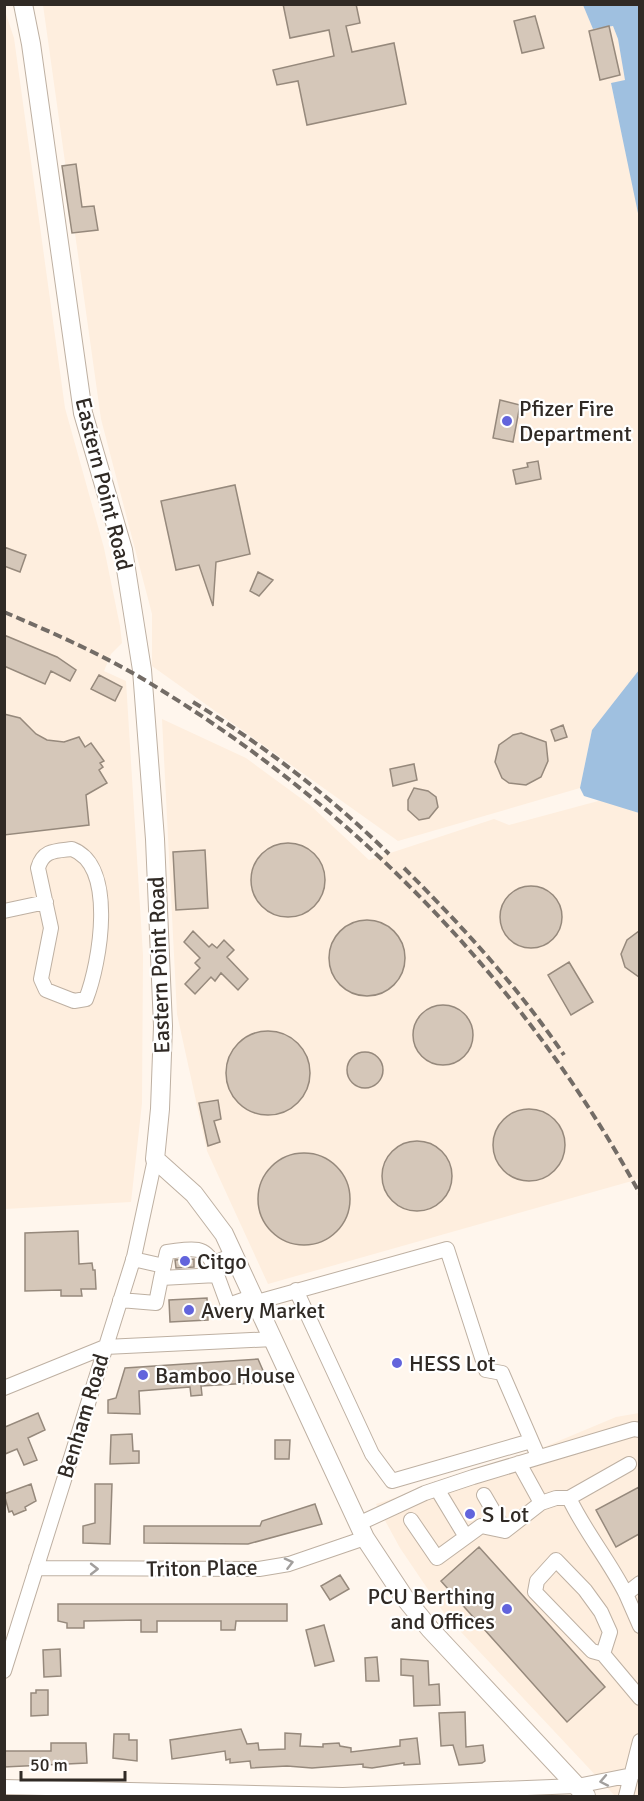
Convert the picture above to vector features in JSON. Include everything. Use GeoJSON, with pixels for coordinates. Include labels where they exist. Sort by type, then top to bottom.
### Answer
{"type":"FeatureCollection","features":[{"type":"Feature","properties":{"kind":"main road","name":"Eastern Point Road"},"geometry":{"type":"LineString","coordinates":[[23,4],[32,44],[83,413],[123,549],[142,670],[155,840],[163,1026],[160,1109],[155,1159]]}},
{"type":"Feature","properties":{"kind":"main road"},"geometry":{"type":"LineString","coordinates":[[155,1159],[181,1181],[204,1206],[224,1234],[256,1299],[361,1531],[404,1597],[430,1629],[581,1791]]}},
{"type":"Feature","properties":{"kind":"street"},"geometry":{"type":"LineString","coordinates":[[72,849],[82,853],[90,861],[97,887],[101,933],[100,951],[86,999],[74,1001],[46,990],[41,979],[51,928],[46,902],[38,868],[41,858],[49,852],[72,849]]}},
{"type":"Feature","properties":{"kind":"street"},"geometry":{"type":"LineString","coordinates":[[4,911],[46,902]]}},
{"type":"Feature","properties":{"kind":"street","name":"Benham Road"},"geometry":{"type":"LineString","coordinates":[[4,1671],[133,1259],[155,1159]]}},
{"type":"Feature","properties":{"kind":"street"},"geometry":{"type":"LineString","coordinates":[[120,1300],[156,1303],[167,1252],[200,1249],[208,1253],[228,1305],[296,1290],[447,1249],[486,1370],[502,1373],[538,1456]]}},
{"type":"Feature","properties":{"kind":"street"},"geometry":{"type":"LineString","coordinates":[[133,1259],[163,1272],[215,1269],[234,1254]]}},
{"type":"Feature","properties":{"kind":"street"},"geometry":{"type":"LineString","coordinates":[[296,1290],[372,1454],[392,1481],[531,1441]]}},
{"type":"Feature","properties":{"kind":"street"},"geometry":{"type":"LineString","coordinates":[[4,1388],[105,1347],[274,1340]]}},
{"type":"Feature","properties":{"kind":"street","name":"Triton Place"},"geometry":{"type":"LineString","coordinates":[[36,1568],[259,1569],[289,1564],[361,1531],[437,1489],[538,1456],[634,1429],[639,1430]]}},
{"type":"Feature","properties":{"kind":"street"},"geometry":{"type":"LineString","coordinates":[[519,1463],[541,1503]]}},
{"type":"Feature","properties":{"kind":"street"},"geometry":{"type":"LineString","coordinates":[[505,1532],[541,1503],[556,1498],[568,1498],[628,1464]]}},
{"type":"Feature","properties":{"kind":"street"},"geometry":{"type":"LineString","coordinates":[[437,1489],[466,1537]]}},
{"type":"Feature","properties":{"kind":"street"},"geometry":{"type":"LineString","coordinates":[[484,1495],[505,1532]]}},
{"type":"Feature","properties":{"kind":"street"},"geometry":{"type":"LineString","coordinates":[[568,1498],[584,1530],[612,1568],[639,1626]]}},
{"type":"Feature","properties":{"kind":"street"},"geometry":{"type":"LineString","coordinates":[[411,1520],[437,1558],[481,1526],[505,1532]]}},
{"type":"Feature","properties":{"kind":"street"},"geometry":{"type":"LineString","coordinates":[[603,1654],[610,1632],[601,1612],[556,1560],[537,1581],[535,1592],[592,1651],[603,1654],[639,1698]]}},
{"type":"Feature","properties":{"kind":"street"},"geometry":{"type":"LineString","coordinates":[[626,1594],[639,1582]]}},
{"type":"Feature","properties":{"kind":"street"},"geometry":{"type":"LineString","coordinates":[[626,1797],[639,1741]]}},
{"type":"Feature","properties":{"kind":"street"},"geometry":{"type":"LineString","coordinates":[[4,1787],[145,1788],[293,1795],[581,1791],[632,1775]]}},
{"type":"Feature","properties":{"kind":"shaded area"},"geometry":{"type":"Polygon","coordinates":[[[583,4],[593,29],[613,26],[618,39],[626,80],[611,84],[640,218],[640,670],[592,730],[580,788],[398,841],[152,666],[152,614],[101,419],[43,5],[583,4]]]}},
{"type":"Feature","properties":{"kind":"shaded area"},"geometry":{"type":"Polygon","coordinates":[[[4,8],[14,38],[65,408],[104,548],[120,626],[122,643],[111,654],[104,671],[126,681],[143,955],[142,1103],[131,1202],[5,1209],[4,8]]]}},
{"type":"Feature","properties":{"kind":"shaded area"},"geometry":{"type":"Polygon","coordinates":[[[162,719],[246,758],[310,805],[369,860],[494,819],[509,825],[602,800],[639,813],[639,1179],[268,1284],[207,1151],[177,1014],[162,719]]]}},
{"type":"Feature","properties":{"kind":"shaded area"},"geometry":{"type":"Polygon","coordinates":[[[639,1413],[639,1796],[615,1796],[446,1616],[400,1548],[376,1504],[518,1458],[616,1417],[639,1413]]]}},
{"type":"Feature","properties":{"kind":"water"},"geometry":{"type":"Polygon","coordinates":[[[583,5],[639,5],[639,218],[611,83],[625,80],[618,39],[613,26],[593,29],[583,5]]]}},
{"type":"Feature","properties":{"kind":"water"},"geometry":{"type":"Polygon","coordinates":[[[639,670],[639,813],[584,796],[580,788],[592,730],[639,670]]]}},
{"type":"Feature","properties":{"kind":"building"},"geometry":{"type":"Polygon","coordinates":[[[283,4],[356,4],[360,23],[346,26],[352,52],[394,43],[406,104],[307,125],[298,81],[277,85],[273,70],[334,56],[329,30],[290,38],[283,4]]]}},
{"type":"Feature","properties":{"kind":"building"},"geometry":{"type":"Polygon","coordinates":[[[535,16],[544,48],[522,53],[514,21],[535,16]]]}},
{"type":"Feature","properties":{"kind":"building"},"geometry":{"type":"Polygon","coordinates":[[[609,26],[620,75],[600,80],[589,31],[609,26]]]}},
{"type":"Feature","properties":{"kind":"building"},"geometry":{"type":"Polygon","coordinates":[[[76,164],[82,207],[94,206],[98,230],[72,233],[62,166],[76,164]]]}},
{"type":"Feature","properties":{"kind":"building","name":"Pfizer Fire Department"},"geometry":{"type":"Polygon","coordinates":[[[500,400],[520,405],[513,442],[493,438],[500,400]]]}},
{"type":"Feature","properties":{"kind":"building"},"geometry":{"type":"Polygon","coordinates":[[[538,461],[541,479],[516,484],[513,470],[528,467],[527,463],[538,461]]]}},
{"type":"Feature","properties":{"kind":"building"},"geometry":{"type":"Polygon","coordinates":[[[235,485],[250,554],[216,562],[213,606],[199,565],[176,570],[161,501],[235,485]]]}},
{"type":"Feature","properties":{"kind":"building"},"geometry":{"type":"Polygon","coordinates":[[[4,547],[26,555],[20,572],[4,566],[4,547]]]}},
{"type":"Feature","properties":{"kind":"building"},"geometry":{"type":"Polygon","coordinates":[[[258,572],[273,580],[259,596],[250,591],[258,572]]]}},
{"type":"Feature","properties":{"kind":"building"},"geometry":{"type":"Polygon","coordinates":[[[4,635],[57,657],[76,670],[70,681],[51,671],[45,684],[4,666],[4,635]]]}},
{"type":"Feature","properties":{"kind":"building"},"geometry":{"type":"Polygon","coordinates":[[[99,675],[122,687],[115,701],[91,689],[99,675]]]}},
{"type":"Feature","properties":{"kind":"building"},"geometry":{"type":"Polygon","coordinates":[[[4,714],[20,718],[36,734],[47,740],[64,742],[79,737],[85,747],[91,743],[104,761],[100,763],[103,767],[99,770],[107,783],[86,795],[89,825],[4,835],[4,714]]]}},
{"type":"Feature","properties":{"kind":"building"},"geometry":{"type":"Polygon","coordinates":[[[563,725],[567,737],[555,741],[551,730],[563,725]]]}},
{"type":"Feature","properties":{"kind":"building"},"geometry":{"type":"Polygon","coordinates":[[[521,733],[546,742],[548,761],[541,777],[526,785],[509,783],[502,778],[495,762],[499,745],[513,735],[521,733]]]}},
{"type":"Feature","properties":{"kind":"building"},"geometry":{"type":"Polygon","coordinates":[[[414,764],[417,780],[393,786],[390,769],[414,764]]]}},
{"type":"Feature","properties":{"kind":"building"},"geometry":{"type":"Polygon","coordinates":[[[414,788],[428,791],[436,797],[438,807],[429,818],[419,820],[408,810],[408,800],[414,788]]]}},
{"type":"Feature","properties":{"kind":"building"},"geometry":{"type":"Polygon","coordinates":[[[281,843],[295,843],[309,849],[319,859],[325,873],[325,887],[319,901],[309,911],[295,917],[281,917],[267,911],[257,901],[251,887],[251,873],[257,859],[267,849],[281,843]]]}},
{"type":"Feature","properties":{"kind":"building"},"geometry":{"type":"Polygon","coordinates":[[[205,850],[208,908],[176,910],[173,852],[205,850]]]}},
{"type":"Feature","properties":{"kind":"building"},"geometry":{"type":"Polygon","coordinates":[[[525,886],[537,886],[553,895],[560,905],[562,917],[560,929],[553,939],[537,948],[525,948],[514,943],[505,934],[500,923],[500,911],[505,900],[514,891],[525,886]]]}},
{"type":"Feature","properties":{"kind":"building"},"geometry":{"type":"Polygon","coordinates":[[[367,920],[381,923],[394,931],[402,944],[405,958],[402,972],[394,985],[381,993],[367,996],[353,993],[340,985],[332,972],[329,958],[332,944],[340,931],[353,923],[367,920]]]}},
{"type":"Feature","properties":{"kind":"building"},"geometry":{"type":"Polygon","coordinates":[[[193,931],[209,947],[212,944],[217,948],[224,940],[234,950],[227,957],[248,979],[238,990],[221,973],[215,981],[211,977],[195,994],[185,984],[200,968],[195,963],[200,958],[184,942],[193,931]]]}},
{"type":"Feature","properties":{"kind":"building"},"geometry":{"type":"Polygon","coordinates":[[[639,931],[639,977],[625,967],[621,954],[627,940],[639,931]]]}},
{"type":"Feature","properties":{"kind":"building"},"geometry":{"type":"Polygon","coordinates":[[[569,962],[593,1002],[571,1015],[548,975],[569,962]]]}},
{"type":"Feature","properties":{"kind":"building"},"geometry":{"type":"Polygon","coordinates":[[[437,1005],[449,1005],[460,1010],[468,1018],[473,1035],[471,1047],[460,1060],[449,1065],[437,1065],[426,1060],[418,1052],[413,1041],[413,1029],[418,1018],[426,1010],[437,1005]]]}},
{"type":"Feature","properties":{"kind":"building"},"geometry":{"type":"Polygon","coordinates":[[[268,1031],[291,1038],[303,1050],[310,1073],[303,1096],[291,1108],[268,1115],[245,1108],[233,1096],[226,1073],[233,1050],[245,1038],[268,1031]]]}},
{"type":"Feature","properties":{"kind":"building"},"geometry":{"type":"Polygon","coordinates":[[[365,1052],[378,1057],[383,1070],[378,1083],[365,1088],[352,1083],[347,1070],[352,1057],[365,1052]]]}},
{"type":"Feature","properties":{"kind":"building"},"geometry":{"type":"Polygon","coordinates":[[[218,1100],[221,1119],[214,1121],[220,1142],[208,1146],[199,1103],[218,1100]]]}},
{"type":"Feature","properties":{"kind":"building"},"geometry":{"type":"Polygon","coordinates":[[[529,1109],[543,1112],[555,1119],[562,1131],[565,1145],[562,1159],[555,1171],[543,1178],[529,1181],[515,1178],[503,1171],[496,1159],[493,1145],[496,1131],[503,1119],[515,1112],[529,1109]]]}},
{"type":"Feature","properties":{"kind":"building"},"geometry":{"type":"Polygon","coordinates":[[[417,1141],[430,1144],[442,1151],[449,1163],[452,1176],[449,1189],[442,1201],[430,1208],[417,1211],[404,1208],[392,1201],[385,1189],[382,1176],[385,1163],[392,1151],[404,1144],[417,1141]]]}},
{"type":"Feature","properties":{"kind":"building"},"geometry":{"type":"Polygon","coordinates":[[[295,1153],[313,1153],[330,1160],[343,1173],[350,1190],[350,1208],[343,1225],[330,1238],[313,1245],[295,1245],[278,1238],[265,1225],[258,1208],[258,1190],[265,1173],[278,1160],[295,1153]]]}},
{"type":"Feature","properties":{"kind":"building"},"geometry":{"type":"Polygon","coordinates":[[[78,1231],[79,1264],[92,1263],[93,1270],[95,1270],[96,1289],[81,1289],[82,1296],[61,1296],[61,1290],[25,1291],[25,1233],[78,1231]]]}},
{"type":"Feature","properties":{"kind":"building"},"geometry":{"type":"Polygon","coordinates":[[[194,1259],[194,1267],[176,1268],[175,1260],[194,1259]]]}},
{"type":"Feature","properties":{"kind":"building","name":"Avery Market"},"geometry":{"type":"Polygon","coordinates":[[[207,1298],[208,1320],[170,1322],[169,1300],[207,1298]]]}},
{"type":"Feature","properties":{"kind":"building"},"geometry":{"type":"Polygon","coordinates":[[[258,1359],[268,1382],[201,1386],[202,1395],[191,1396],[190,1387],[139,1391],[140,1414],[108,1413],[108,1400],[116,1398],[125,1368],[258,1359]]]}},
{"type":"Feature","properties":{"kind":"building"},"geometry":{"type":"Polygon","coordinates":[[[38,1413],[45,1430],[28,1438],[37,1460],[24,1465],[17,1449],[5,1454],[5,1427],[38,1413]]]}},
{"type":"Feature","properties":{"kind":"building"},"geometry":{"type":"Polygon","coordinates":[[[132,1434],[133,1451],[139,1451],[139,1463],[110,1464],[111,1435],[132,1434]]]}},
{"type":"Feature","properties":{"kind":"building"},"geometry":{"type":"Polygon","coordinates":[[[275,1440],[290,1440],[289,1459],[275,1459],[275,1440]]]}},
{"type":"Feature","properties":{"kind":"building"},"geometry":{"type":"Polygon","coordinates":[[[31,1484],[36,1501],[25,1507],[26,1510],[14,1515],[12,1511],[9,1512],[4,1494],[31,1484]]]}},
{"type":"Feature","properties":{"kind":"building"},"geometry":{"type":"Polygon","coordinates":[[[95,1484],[112,1484],[110,1544],[83,1543],[83,1526],[95,1523],[95,1484]]]}},
{"type":"Feature","properties":{"kind":"building"},"geometry":{"type":"Polygon","coordinates":[[[639,1487],[639,1534],[616,1547],[596,1510],[639,1487]]]}},
{"type":"Feature","properties":{"kind":"building"},"geometry":{"type":"Polygon","coordinates":[[[315,1504],[322,1524],[248,1544],[144,1543],[144,1526],[260,1526],[262,1521],[315,1504]]]}},
{"type":"Feature","properties":{"kind":"building"},"geometry":{"type":"Polygon","coordinates":[[[479,1547],[605,1687],[567,1722],[441,1581],[479,1547]]]}},
{"type":"Feature","properties":{"kind":"building"},"geometry":{"type":"Polygon","coordinates":[[[340,1575],[349,1589],[330,1600],[321,1586],[340,1575]]]}},
{"type":"Feature","properties":{"kind":"building"},"geometry":{"type":"Polygon","coordinates":[[[58,1604],[287,1604],[287,1621],[236,1621],[235,1630],[221,1630],[221,1621],[157,1621],[157,1632],[141,1632],[141,1620],[84,1621],[84,1628],[67,1628],[67,1623],[58,1621],[58,1604]]]}},
{"type":"Feature","properties":{"kind":"building"},"geometry":{"type":"Polygon","coordinates":[[[324,1625],[334,1661],[315,1666],[306,1630],[324,1625]]]}},
{"type":"Feature","properties":{"kind":"building"},"geometry":{"type":"Polygon","coordinates":[[[60,1649],[61,1676],[44,1677],[43,1650],[60,1649]]]}},
{"type":"Feature","properties":{"kind":"building"},"geometry":{"type":"Polygon","coordinates":[[[377,1657],[379,1681],[366,1681],[365,1658],[377,1657]]]}},
{"type":"Feature","properties":{"kind":"building"},"geometry":{"type":"Polygon","coordinates":[[[401,1659],[428,1661],[429,1685],[439,1684],[440,1705],[414,1706],[413,1676],[401,1675],[401,1659]]]}},
{"type":"Feature","properties":{"kind":"building"},"geometry":{"type":"Polygon","coordinates":[[[36,1690],[48,1690],[48,1715],[31,1716],[31,1693],[36,1693],[36,1690]]]}},
{"type":"Feature","properties":{"kind":"building"},"geometry":{"type":"Polygon","coordinates":[[[465,1712],[466,1747],[483,1745],[485,1761],[482,1763],[459,1765],[453,1745],[441,1746],[439,1713],[465,1712]]]}},
{"type":"Feature","properties":{"kind":"building"},"geometry":{"type":"Polygon","coordinates":[[[241,1729],[247,1744],[258,1743],[259,1750],[285,1749],[285,1733],[301,1734],[300,1746],[323,1747],[323,1744],[339,1743],[340,1746],[351,1748],[351,1752],[400,1746],[400,1740],[417,1738],[420,1764],[404,1765],[404,1763],[372,1768],[363,1767],[363,1764],[312,1768],[287,1766],[251,1768],[250,1761],[230,1763],[230,1759],[226,1760],[225,1751],[172,1759],[170,1740],[241,1729]]]}},
{"type":"Feature","properties":{"kind":"building"},"geometry":{"type":"Polygon","coordinates":[[[114,1734],[129,1734],[129,1740],[137,1740],[137,1761],[113,1758],[114,1734]]]}},
{"type":"Feature","properties":{"kind":"building"},"geometry":{"type":"Polygon","coordinates":[[[51,1743],[86,1743],[87,1763],[4,1767],[4,1751],[51,1751],[51,1743]]]}},
{"type":"Feature","properties":{"kind":"railway"},"geometry":{"type":"LineString","coordinates":[[4,612],[57,635],[143,679],[219,728],[292,782],[361,840],[426,903],[487,970],[543,1041],[594,1116],[640,1194]]}},
{"type":"Feature","properties":{"kind":"railway"},"geometry":{"type":"LineString","coordinates":[[193,702],[295,772],[389,854]]}},
{"type":"Feature","properties":{"kind":"railway"},"geometry":{"type":"LineString","coordinates":[[404,868],[488,958],[528,1005],[564,1055]]}},
{"type":"Feature","properties":{"kind":"place","name":"Pfizer Fire Department"},"geometry":{"type":"Point","coordinates":[507,421]}},
{"type":"Feature","properties":{"kind":"place","name":"Citgo"},"geometry":{"type":"Point","coordinates":[185,1261]}},
{"type":"Feature","properties":{"kind":"place","name":"Avery Market"},"geometry":{"type":"Point","coordinates":[189,1310]}},
{"type":"Feature","properties":{"kind":"place","name":"HESS Lot"},"geometry":{"type":"Point","coordinates":[397,1363]}},
{"type":"Feature","properties":{"kind":"place","name":"Bamboo House"},"geometry":{"type":"Point","coordinates":[143,1375]}},
{"type":"Feature","properties":{"kind":"place","name":"S Lot"},"geometry":{"type":"Point","coordinates":[470,1514]}},
{"type":"Feature","properties":{"kind":"place","name":"PCU Berthing and Offices"},"geometry":{"type":"Point","coordinates":[507,1609]}}]}
